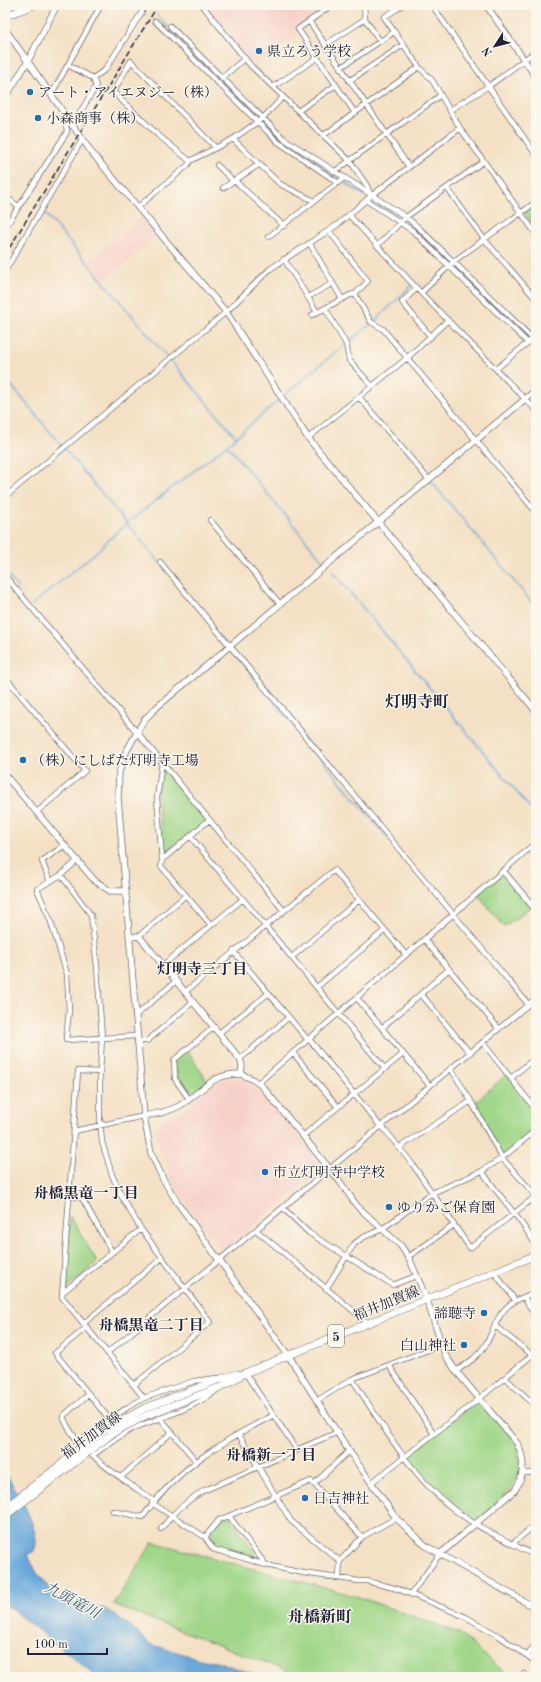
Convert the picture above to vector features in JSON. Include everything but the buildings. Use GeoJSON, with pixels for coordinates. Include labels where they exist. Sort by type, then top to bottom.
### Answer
{"type":"FeatureCollection","features":[{"type":"Feature","properties":{"kind":"main road"},"geometry":{"type":"LineString","coordinates":[[5,16],[34,5]]}},
{"type":"Feature","properties":{"kind":"main road","name":"福井加賀線"},"geometry":{"type":"LineString","coordinates":[[5,1516],[112,1433],[146,1411],[223,1386],[245,1373],[288,1355],[536,1255]]}},
{"type":"Feature","properties":{"kind":"main road","name":"福井加賀線"},"geometry":{"type":"LineString","coordinates":[[5,1508],[105,1430],[223,1378],[245,1373]]}},
{"type":"Feature","properties":{"kind":"street"},"geometry":{"type":"LineString","coordinates":[[5,98],[28,61],[56,5]]}},
{"type":"Feature","properties":{"kind":"street"},"geometry":{"type":"LineString","coordinates":[[51,95],[101,5]]}},
{"type":"Feature","properties":{"kind":"street"},"geometry":{"type":"LineString","coordinates":[[94,78],[105,70],[142,12],[138,5]]}},
{"type":"Feature","properties":{"kind":"street"},"geometry":{"type":"LineString","coordinates":[[202,5],[245,58],[350,161],[367,186],[371,196]]}},
{"type":"Feature","properties":{"kind":"street"},"geometry":{"type":"LineString","coordinates":[[332,5],[298,29],[355,113]]}},
{"type":"Feature","properties":{"kind":"street"},"geometry":{"type":"LineString","coordinates":[[364,5],[365,19],[380,41]]}},
{"type":"Feature","properties":{"kind":"street"},"geometry":{"type":"LineString","coordinates":[[403,5],[384,18],[419,67],[432,80],[460,128],[536,234]]}},
{"type":"Feature","properties":{"kind":"street"},"geometry":{"type":"LineString","coordinates":[[432,5],[536,155]]}},
{"type":"Feature","properties":{"kind":"street"},"geometry":{"type":"LineString","coordinates":[[486,5],[536,77]]}},
{"type":"Feature","properties":{"kind":"street"},"geometry":{"type":"LineString","coordinates":[[325,45],[365,19]]}},
{"type":"Feature","properties":{"kind":"street"},"geometry":{"type":"LineString","coordinates":[[155,21],[278,142],[337,182]]}},
{"type":"Feature","properties":{"kind":"street"},"geometry":{"type":"LineString","coordinates":[[308,21],[409,167]]}},
{"type":"Feature","properties":{"kind":"street"},"geometry":{"type":"LineString","coordinates":[[170,26],[283,138],[371,196],[406,217],[535,338],[496,369]]}},
{"type":"Feature","properties":{"kind":"street"},"geometry":{"type":"LineString","coordinates":[[5,29],[82,140],[226,312],[308,438],[536,711]]}},
{"type":"Feature","properties":{"kind":"street"},"geometry":{"type":"LineString","coordinates":[[340,68],[394,32]]}},
{"type":"Feature","properties":{"kind":"street"},"geometry":{"type":"LineString","coordinates":[[349,81],[403,44]]}},
{"type":"Feature","properties":{"kind":"street"},"geometry":{"type":"LineString","coordinates":[[450,110],[489,86],[536,51]]}},
{"type":"Feature","properties":{"kind":"street"},"geometry":{"type":"LineString","coordinates":[[222,78],[245,58]]}},
{"type":"Feature","properties":{"kind":"street"},"geometry":{"type":"LineString","coordinates":[[273,87],[317,58]]}},
{"type":"Feature","properties":{"kind":"street"},"geometry":{"type":"LineString","coordinates":[[190,161],[158,135],[113,92],[131,61],[216,148]]}},
{"type":"Feature","properties":{"kind":"street"},"geometry":{"type":"LineString","coordinates":[[68,65],[94,78],[96,86],[72,126]]}},
{"type":"Feature","properties":{"kind":"street"},"geometry":{"type":"LineString","coordinates":[[324,135],[419,67]]}},
{"type":"Feature","properties":{"kind":"street"},"geometry":{"type":"LineString","coordinates":[[298,111],[336,85]]}},
{"type":"Feature","properties":{"kind":"street"},"geometry":{"type":"LineString","coordinates":[[334,172],[441,95]]}},
{"type":"Feature","properties":{"kind":"street"},"geometry":{"type":"LineString","coordinates":[[138,207],[188,165],[190,161],[233,139],[258,122],[284,97]]}},
{"type":"Feature","properties":{"kind":"street"},"geometry":{"type":"LineString","coordinates":[[5,228],[67,132],[65,116]]}},
{"type":"Feature","properties":{"kind":"street"},"geometry":{"type":"LineString","coordinates":[[5,497],[226,312],[270,268],[329,231],[371,196],[460,128]]}},
{"type":"Feature","properties":{"kind":"street"},"geometry":{"type":"LineString","coordinates":[[233,139],[280,184],[314,201]]}},
{"type":"Feature","properties":{"kind":"street"},"geometry":{"type":"LineString","coordinates":[[5,271],[82,140]]}},
{"type":"Feature","properties":{"kind":"street"},"geometry":{"type":"LineString","coordinates":[[377,246],[406,217],[484,161]]}},
{"type":"Feature","properties":{"kind":"street"},"geometry":{"type":"LineString","coordinates":[[223,188],[260,164]]}},
{"type":"Feature","properties":{"kind":"street"},"geometry":{"type":"LineString","coordinates":[[216,165],[284,226]]}},
{"type":"Feature","properties":{"kind":"street"},"geometry":{"type":"LineString","coordinates":[[268,237],[344,178]]}},
{"type":"Feature","properties":{"kind":"street"},"geometry":{"type":"LineString","coordinates":[[447,188],[484,239],[536,299]]}},
{"type":"Feature","properties":{"kind":"street"},"geometry":{"type":"LineString","coordinates":[[5,196],[19,207]]}},
{"type":"Feature","properties":{"kind":"street"},"geometry":{"type":"LineString","coordinates":[[366,200],[413,231],[528,343]]}},
{"type":"Feature","properties":{"kind":"street"},"geometry":{"type":"LineString","coordinates":[[421,293],[454,261],[536,202]]}},
{"type":"Feature","properties":{"kind":"street"},"geometry":{"type":"LineString","coordinates":[[349,215],[421,293],[536,410]]}},
{"type":"Feature","properties":{"kind":"street"},"geometry":{"type":"LineString","coordinates":[[312,315],[342,299],[355,294],[368,281],[329,231]]}},
{"type":"Feature","properties":{"kind":"street"},"geometry":{"type":"LineString","coordinates":[[310,244],[342,299]]}},
{"type":"Feature","properties":{"kind":"street"},"geometry":{"type":"LineString","coordinates":[[284,259],[317,312]]}},
{"type":"Feature","properties":{"kind":"street"},"geometry":{"type":"LineString","coordinates":[[308,297],[333,283]]}},
{"type":"Feature","properties":{"kind":"street"},"geometry":{"type":"LineString","coordinates":[[417,288],[402,302],[431,337]]}},
{"type":"Feature","properties":{"kind":"street"},"geometry":{"type":"LineString","coordinates":[[355,294],[371,322],[383,329],[536,512]]}},
{"type":"Feature","properties":{"kind":"street"},"geometry":{"type":"LineString","coordinates":[[325,308],[346,344],[350,360],[372,386]]}},
{"type":"Feature","properties":{"kind":"street"},"geometry":{"type":"LineString","coordinates":[[308,438],[407,358],[448,320]]}},
{"type":"Feature","properties":{"kind":"street"},"geometry":{"type":"LineString","coordinates":[[536,390],[157,707],[144,720],[136,732],[119,772],[118,798],[144,1116],[151,1153],[163,1179],[177,1202],[288,1355],[349,1451],[396,1518],[418,1540],[536,1608]]}},
{"type":"Feature","properties":{"kind":"street"},"geometry":{"type":"LineString","coordinates":[[359,397],[428,480]]}},
{"type":"Feature","properties":{"kind":"street"},"geometry":{"type":"LineString","coordinates":[[210,520],[280,604]]}},
{"type":"Feature","properties":{"kind":"street"},"geometry":{"type":"LineString","coordinates":[[160,562],[528,1004]]}},
{"type":"Feature","properties":{"kind":"street"},"geometry":{"type":"LineString","coordinates":[[5,576],[162,762],[284,911]]}},
{"type":"Feature","properties":{"kind":"street"},"geometry":{"type":"LineString","coordinates":[[5,677],[85,771],[38,812]]}},
{"type":"Feature","properties":{"kind":"street"},"geometry":{"type":"LineString","coordinates":[[162,762],[157,798],[162,860],[161,866],[211,925]]}},
{"type":"Feature","properties":{"kind":"street"},"geometry":{"type":"LineString","coordinates":[[5,774],[102,887],[110,891],[126,891]]}},
{"type":"Feature","properties":{"kind":"street"},"geometry":{"type":"LineString","coordinates":[[162,860],[209,820]]}},
{"type":"Feature","properties":{"kind":"street"},"geometry":{"type":"LineString","coordinates":[[190,836],[385,1068]]}},
{"type":"Feature","properties":{"kind":"street"},"geometry":{"type":"LineString","coordinates":[[50,882],[42,861],[65,845]]}},
{"type":"Feature","properties":{"kind":"street"},"geometry":{"type":"LineString","coordinates":[[258,1083],[532,846],[536,850]]}},
{"type":"Feature","properties":{"kind":"street"},"geometry":{"type":"LineString","coordinates":[[78,860],[61,875],[37,889],[50,919],[67,974],[69,1010],[66,1040],[137,1038],[147,1041],[193,1002]]}},
{"type":"Feature","properties":{"kind":"street"},"geometry":{"type":"LineString","coordinates":[[185,992],[334,870],[406,955]]}},
{"type":"Feature","properties":{"kind":"street"},"geometry":{"type":"LineString","coordinates":[[503,871],[536,910]]}},
{"type":"Feature","properties":{"kind":"street"},"geometry":{"type":"LineString","coordinates":[[61,875],[91,915],[97,966],[102,1038],[100,1072],[102,1142],[112,1175],[124,1201],[141,1229],[210,1322],[134,1386]]}},
{"type":"Feature","properties":{"kind":"street"},"geometry":{"type":"LineString","coordinates":[[130,937],[139,936],[186,895]]}},
{"type":"Feature","properties":{"kind":"street"},"geometry":{"type":"LineString","coordinates":[[163,965],[243,899]]}},
{"type":"Feature","properties":{"kind":"street"},"geometry":{"type":"LineString","coordinates":[[292,956],[359,900]]}},
{"type":"Feature","properties":{"kind":"street"},"geometry":{"type":"LineString","coordinates":[[317,987],[385,930]]}},
{"type":"Feature","properties":{"kind":"street"},"geometry":{"type":"LineString","coordinates":[[139,936],[240,1058],[242,1065],[241,1074]]}},
{"type":"Feature","properties":{"kind":"street"},"geometry":{"type":"LineString","coordinates":[[424,939],[499,1029]]}},
{"type":"Feature","properties":{"kind":"street"},"geometry":{"type":"LineString","coordinates":[[234,951],[400,1147],[470,1248],[536,1196],[502,1158],[471,1100],[451,1069]]}},
{"type":"Feature","properties":{"kind":"street"},"geometry":{"type":"LineString","coordinates":[[382,1028],[449,969]]}},
{"type":"Feature","properties":{"kind":"street"},"geometry":{"type":"LineString","coordinates":[[135,1016],[176,982]]}},
{"type":"Feature","properties":{"kind":"street"},"geometry":{"type":"LineString","coordinates":[[219,1034],[269,993]]}},
{"type":"Feature","properties":{"kind":"street"},"geometry":{"type":"LineString","coordinates":[[421,994],[470,1053]]}},
{"type":"Feature","properties":{"kind":"street"},"geometry":{"type":"LineString","coordinates":[[357,998],[430,1086]]}},
{"type":"Feature","properties":{"kind":"street"},"geometry":{"type":"LineString","coordinates":[[107,1353],[382,1127],[536,998]]}},
{"type":"Feature","properties":{"kind":"street"},"geometry":{"type":"LineString","coordinates":[[240,1058],[289,1017]]}},
{"type":"Feature","properties":{"kind":"street"},"geometry":{"type":"LineString","coordinates":[[189,1099],[175,1079],[174,1060],[214,1026]]}},
{"type":"Feature","properties":{"kind":"street"},"geometry":{"type":"LineString","coordinates":[[482,1043],[536,1110]]}},
{"type":"Feature","properties":{"kind":"street"},"geometry":{"type":"LineString","coordinates":[[293,1053],[338,1107]]}},
{"type":"Feature","properties":{"kind":"street"},"geometry":{"type":"LineString","coordinates":[[304,1135],[403,1054]]}},
{"type":"Feature","properties":{"kind":"street"},"geometry":{"type":"LineString","coordinates":[[511,1078],[536,1057]]}},
{"type":"Feature","properties":{"kind":"street"},"geometry":{"type":"LineString","coordinates":[[100,1072],[78,1071],[62,1297],[144,1398]]}},
{"type":"Feature","properties":{"kind":"street"},"geometry":{"type":"LineString","coordinates":[[74,1131],[170,1110],[189,1099],[218,1078],[227,1074],[241,1074],[258,1083],[304,1135],[357,1206],[401,1246],[408,1257],[427,1300],[445,1355],[456,1371],[517,1444],[521,1452],[523,1473],[521,1482],[509,1496],[440,1554],[412,1594]]}},
{"type":"Feature","properties":{"kind":"street"},"geometry":{"type":"LineString","coordinates":[[400,1147],[471,1100]]}},
{"type":"Feature","properties":{"kind":"street"},"geometry":{"type":"LineString","coordinates":[[326,1289],[354,1244],[362,1238],[382,1229],[432,1193],[482,1171],[502,1158],[536,1130]]}},
{"type":"Feature","properties":{"kind":"street"},"geometry":{"type":"LineString","coordinates":[[482,1171],[493,1188],[529,1232],[536,1246]]}},
{"type":"Feature","properties":{"kind":"street"},"geometry":{"type":"LineString","coordinates":[[69,1196],[82,1198],[112,1252]]}},
{"type":"Feature","properties":{"kind":"street"},"geometry":{"type":"LineString","coordinates":[[283,1208],[309,1233],[393,1285],[416,1276]]}},
{"type":"Feature","properties":{"kind":"street"},"geometry":{"type":"LineString","coordinates":[[408,1257],[454,1225]]}},
{"type":"Feature","properties":{"kind":"street"},"geometry":{"type":"LineString","coordinates":[[62,1292],[141,1229]]}},
{"type":"Feature","properties":{"kind":"street"},"geometry":{"type":"LineString","coordinates":[[256,1230],[368,1324]]}},
{"type":"Feature","properties":{"kind":"street"},"geometry":{"type":"LineString","coordinates":[[110,1420],[55,1353],[162,1258]]}},
{"type":"Feature","properties":{"kind":"street"},"geometry":{"type":"LineString","coordinates":[[494,1272],[515,1300]]}},
{"type":"Feature","properties":{"kind":"street"},"geometry":{"type":"LineString","coordinates":[[456,1371],[472,1360],[485,1345],[507,1306],[515,1300],[536,1292]]}},
{"type":"Feature","properties":{"kind":"street"},"geometry":{"type":"LineString","coordinates":[[524,1297],[536,1317]]}},
{"type":"Feature","properties":{"kind":"street"},"geometry":{"type":"LineString","coordinates":[[371,1483],[534,1357],[495,1326]]}},
{"type":"Feature","properties":{"kind":"street"},"geometry":{"type":"LineString","coordinates":[[318,1400],[352,1379],[441,1345]]}},
{"type":"Feature","properties":{"kind":"street"},"geometry":{"type":"LineString","coordinates":[[389,1365],[434,1434]]}},
{"type":"Feature","properties":{"kind":"street"},"geometry":{"type":"LineString","coordinates":[[245,1373],[272,1416],[297,1450]]}},
{"type":"Feature","properties":{"kind":"street"},"geometry":{"type":"LineString","coordinates":[[80,1442],[144,1398],[194,1381],[206,1378],[223,1378]]}},
{"type":"Feature","properties":{"kind":"street"},"geometry":{"type":"LineString","coordinates":[[505,1378],[536,1406]]}},
{"type":"Feature","properties":{"kind":"street"},"geometry":{"type":"LineString","coordinates":[[352,1379],[404,1457],[430,1488],[448,1504],[476,1524],[536,1556]]}},
{"type":"Feature","properties":{"kind":"street"},"geometry":{"type":"LineString","coordinates":[[92,1456],[138,1427],[161,1419],[206,1399],[223,1386]]}},
{"type":"Feature","properties":{"kind":"street"},"geometry":{"type":"LineString","coordinates":[[89,1394],[63,1416],[66,1426],[92,1456],[172,1516],[205,1537],[213,1549],[266,1565],[303,1574],[367,1581],[398,1589],[466,1617],[499,1636],[536,1662]]}},
{"type":"Feature","properties":{"kind":"street"},"geometry":{"type":"LineString","coordinates":[[113,1511],[143,1517],[153,1502],[196,1461],[214,1448],[272,1416]]}},
{"type":"Feature","properties":{"kind":"street"},"geometry":{"type":"LineString","coordinates":[[161,1419],[196,1461]]}},
{"type":"Feature","properties":{"kind":"street"},"geometry":{"type":"LineString","coordinates":[[121,1477],[172,1432]]}},
{"type":"Feature","properties":{"kind":"street"},"geometry":{"type":"LineString","coordinates":[[161,1529],[184,1504],[204,1491],[338,1432]]}},
{"type":"Feature","properties":{"kind":"street"},"geometry":{"type":"LineString","coordinates":[[239,1435],[291,1521],[340,1561]]}},
{"type":"Feature","properties":{"kind":"street"},"geometry":{"type":"LineString","coordinates":[[314,1484],[349,1451]]}},
{"type":"Feature","properties":{"kind":"street"},"geometry":{"type":"LineString","coordinates":[[523,1473],[536,1474]]}},
{"type":"Feature","properties":{"kind":"street"},"geometry":{"type":"LineString","coordinates":[[205,1537],[219,1520],[311,1481],[362,1537]]}},
{"type":"Feature","properties":{"kind":"street"},"geometry":{"type":"LineString","coordinates":[[229,1516],[266,1565]]}},
{"type":"Feature","properties":{"kind":"street"},"geometry":{"type":"LineString","coordinates":[[339,1578],[340,1561],[362,1537],[396,1518]]}},
{"type":"Feature","properties":{"kind":"street"},"geometry":{"type":"LineString","coordinates":[[512,1544],[536,1524]]}},
{"type":"Feature","properties":{"kind":"street"},"geometry":{"type":"LineString","coordinates":[[528,1655],[536,1643]]}},
{"type":"Feature","properties":{"kind":"shaded area","name":"県立ろう学校"},"geometry":{"type":"Polygon","coordinates":[[[205,5],[330,5],[295,30],[298,36],[255,67],[205,5]]]}},
{"type":"Feature","properties":{"kind":"shaded area"},"geometry":{"type":"Polygon","coordinates":[[[144,215],[160,233],[104,283],[87,263],[144,215]]]}},
{"type":"Feature","properties":{"kind":"shaded area"},"geometry":{"type":"Polygon","coordinates":[[[225,1079],[245,1080],[257,1088],[323,1165],[323,1168],[223,1251],[220,1250],[174,1186],[154,1130],[158,1120],[184,1110],[212,1084],[225,1079]]]}},
{"type":"Feature","properties":{"kind":"green space"},"geometry":{"type":"Polygon","coordinates":[[[536,203],[536,229],[524,212],[536,203]]]}},
{"type":"Feature","properties":{"kind":"green space"},"geometry":{"type":"Polygon","coordinates":[[[162,767],[207,822],[164,858],[157,798],[162,767]]]}},
{"type":"Feature","properties":{"kind":"green space"},"geometry":{"type":"Polygon","coordinates":[[[503,871],[532,906],[504,927],[477,893],[503,871]]]}},
{"type":"Feature","properties":{"kind":"green space"},"geometry":{"type":"Polygon","coordinates":[[[188,1051],[209,1084],[191,1094],[178,1078],[174,1060],[188,1051]]]}},
{"type":"Feature","properties":{"kind":"green space"},"geometry":{"type":"Polygon","coordinates":[[[507,1074],[536,1110],[536,1130],[503,1157],[473,1104],[507,1074]]]}},
{"type":"Feature","properties":{"kind":"green space"},"geometry":{"type":"Polygon","coordinates":[[[70,1216],[97,1262],[65,1290],[70,1216]]]}},
{"type":"Feature","properties":{"kind":"green space"},"geometry":{"type":"Polygon","coordinates":[[[478,1400],[517,1443],[520,1471],[510,1490],[476,1524],[448,1504],[405,1457],[478,1400]]]}},
{"type":"Feature","properties":{"kind":"green space"},"geometry":{"type":"Polygon","coordinates":[[[229,1516],[263,1564],[213,1548],[205,1537],[219,1520],[229,1516]]]}},
{"type":"Feature","properties":{"kind":"green space"},"geometry":{"type":"Polygon","coordinates":[[[153,1542],[359,1597],[459,1633],[510,1677],[303,1677],[113,1605],[153,1542]]]}},
{"type":"Feature","properties":{"kind":"water"},"geometry":{"type":"Polygon","coordinates":[[[5,1472],[27,1512],[35,1535],[36,1545],[33,1552],[27,1554],[37,1573],[54,1594],[74,1604],[84,1604],[103,1608],[135,1630],[149,1644],[203,1660],[216,1661],[262,1677],[98,1677],[5,1604],[5,1472]]]}},
{"type":"Feature","properties":{"kind":"waterway"},"geometry":{"type":"LineString","coordinates":[[145,5],[148,8]]}},
{"type":"Feature","properties":{"kind":"waterway"},"geometry":{"type":"LineString","coordinates":[[157,15],[169,28]]}},
{"type":"Feature","properties":{"kind":"waterway"},"geometry":{"type":"LineString","coordinates":[[192,51],[258,117]]}},
{"type":"Feature","properties":{"kind":"waterway"},"geometry":{"type":"LineString","coordinates":[[263,122],[281,140],[338,177]]}},
{"type":"Feature","properties":{"kind":"waterway"},"geometry":{"type":"LineString","coordinates":[[344,182],[364,195]]}},
{"type":"Feature","properties":{"kind":"waterway"},"geometry":{"type":"LineString","coordinates":[[371,200],[400,218]]}},
{"type":"Feature","properties":{"kind":"waterway"},"geometry":{"type":"LineString","coordinates":[[44,212],[168,358]]}},
{"type":"Feature","properties":{"kind":"waterway"},"geometry":{"type":"LineString","coordinates":[[405,222],[449,262]]}},
{"type":"Feature","properties":{"kind":"waterway"},"geometry":{"type":"LineString","coordinates":[[453,266],[529,339]]}},
{"type":"Feature","properties":{"kind":"waterway"},"geometry":{"type":"LineString","coordinates":[[374,322],[411,286]]}},
{"type":"Feature","properties":{"kind":"waterway"},"geometry":{"type":"LineString","coordinates":[[347,343],[371,324]]}},
{"type":"Feature","properties":{"kind":"waterway"},"geometry":{"type":"LineString","coordinates":[[283,396],[344,345]]}},
{"type":"Feature","properties":{"kind":"waterway"},"geometry":{"type":"LineString","coordinates":[[171,361],[236,437]]}},
{"type":"Feature","properties":{"kind":"waterway"},"geometry":{"type":"LineString","coordinates":[[5,378],[159,562]]}},
{"type":"Feature","properties":{"kind":"waterway"},"geometry":{"type":"LineString","coordinates":[[32,605],[95,553],[127,523],[227,445],[280,399]]}},
{"type":"Feature","properties":{"kind":"waterway"},"geometry":{"type":"LineString","coordinates":[[227,445],[324,562]]}},
{"type":"Feature","properties":{"kind":"waterway"},"geometry":{"type":"LineString","coordinates":[[430,480],[506,571]]}},
{"type":"Feature","properties":{"kind":"waterway"},"geometry":{"type":"LineString","coordinates":[[332,571],[536,815]]}},
{"type":"Feature","properties":{"kind":"waterway"},"geometry":{"type":"LineString","coordinates":[[5,572],[19,589]]}},
{"type":"Feature","properties":{"kind":"waterway"},"geometry":{"type":"LineString","coordinates":[[507,573],[536,607]]}},
{"type":"Feature","properties":{"kind":"waterway"},"geometry":{"type":"LineString","coordinates":[[218,635],[227,646]]}},
{"type":"Feature","properties":{"kind":"waterway"},"geometry":{"type":"LineString","coordinates":[[230,649],[389,840]]}},
{"type":"Feature","properties":{"kind":"railway"},"geometry":{"type":"LineString","coordinates":[[5,255],[158,5]]}},
{"type":"Feature","properties":{"kind":"place","name":"県立ろう学校"},"geometry":{"type":"Point","coordinates":[259,51]}},
{"type":"Feature","properties":{"kind":"place","name":"アート・アイエヌジー（株）"},"geometry":{"type":"Point","coordinates":[30,92]}},
{"type":"Feature","properties":{"kind":"place","name":"小森商事（株）"},"geometry":{"type":"Point","coordinates":[38,118]}},
{"type":"Feature","properties":{"kind":"place","name":"（株）にしばた灯明寺工場"},"geometry":{"type":"Point","coordinates":[23,760]}},
{"type":"Feature","properties":{"kind":"place","name":"市立灯明寺中学校"},"geometry":{"type":"Point","coordinates":[265,1172]}},
{"type":"Feature","properties":{"kind":"place","name":"ゆりかご保育園"},"geometry":{"type":"Point","coordinates":[389,1207]}},
{"type":"Feature","properties":{"kind":"place","name":"諦聴寺"},"geometry":{"type":"Point","coordinates":[484,1313]}},
{"type":"Feature","properties":{"kind":"place","name":"白山神社"},"geometry":{"type":"Point","coordinates":[464,1345]}},
{"type":"Feature","properties":{"kind":"place","name":"日吉神社"},"geometry":{"type":"Point","coordinates":[305,1498]}},
{"type":"Feature","properties":{"kind":"district","name":"灯明寺町"},"geometry":{"type":"Point","coordinates":[417,701]}},
{"type":"Feature","properties":{"kind":"district","name":"灯明寺三丁目"},"geometry":{"type":"Point","coordinates":[202,969]}},
{"type":"Feature","properties":{"kind":"district","name":"舟橋黒竜一丁目"},"geometry":{"type":"Point","coordinates":[86,1193]}},
{"type":"Feature","properties":{"kind":"district","name":"舟橋黒竜二丁目"},"geometry":{"type":"Point","coordinates":[151,1325]}},
{"type":"Feature","properties":{"kind":"district","name":"舟橋新一丁目"},"geometry":{"type":"Point","coordinates":[271,1455]}},
{"type":"Feature","properties":{"kind":"district","name":"舟橋新町"},"geometry":{"type":"Point","coordinates":[320,1616]}},
{"type":"Feature","properties":{"kind":"water label","name":"九頭竜川"},"geometry":{"type":"Point","coordinates":[72,1600]}}]}
